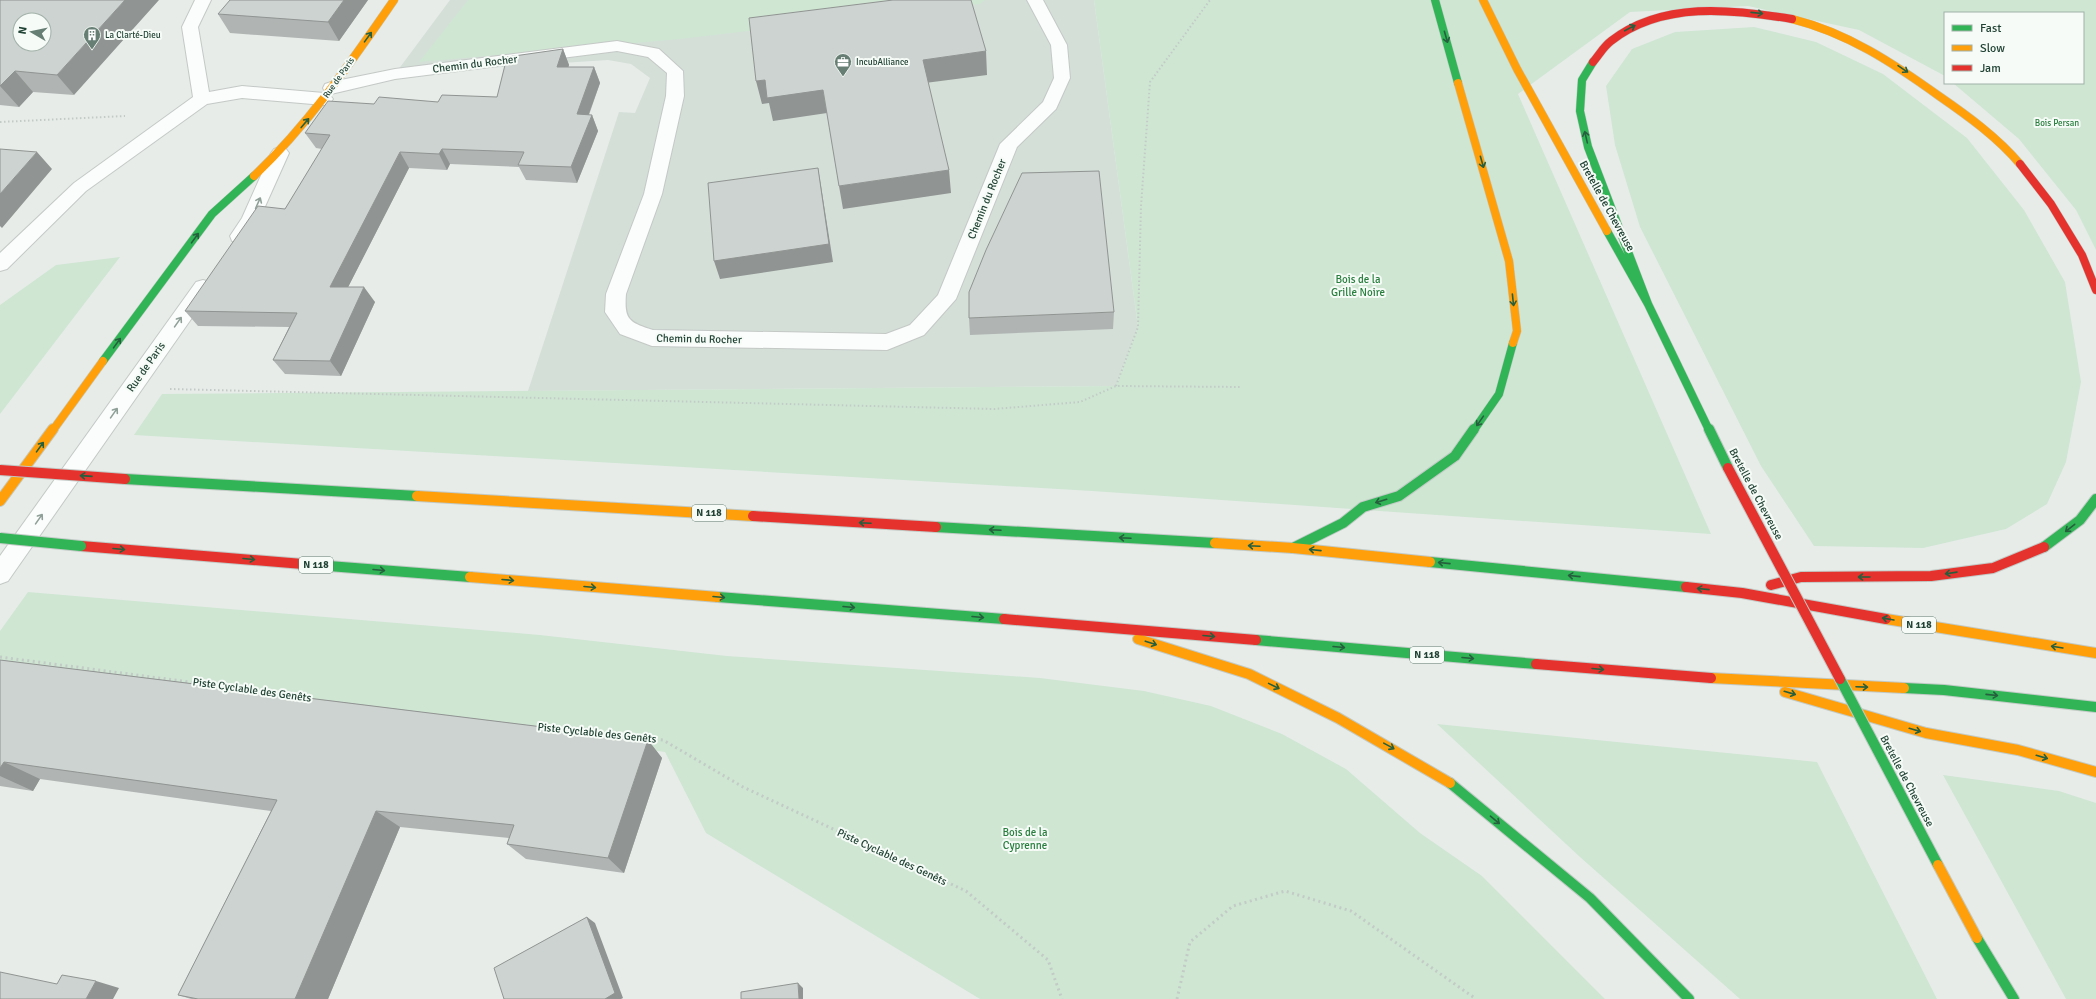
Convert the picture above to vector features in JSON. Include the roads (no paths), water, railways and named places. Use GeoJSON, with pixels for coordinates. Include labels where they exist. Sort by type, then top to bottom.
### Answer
{"type":"FeatureCollection","features":[{"type":"Feature","properties":{"kind":"main road","name":"Rue de Paris"},"geometry":{"type":"LineString","coordinates":[[0,501],[212,214],[280,153],[328,93],[394,0]]}},
{"type":"Feature","properties":{"kind":"main road"},"geometry":{"type":"LineString","coordinates":[[1293,548],[1344,523],[1363,507],[1400,496],[1455,456],[1499,394],[1517,331],[1509,261],[1435,0]]}},
{"type":"Feature","properties":{"kind":"main road","name":"Bretelle de Chevreuse"},"geometry":{"type":"LineString","coordinates":[[1483,0],[1517,69],[1648,304],[1728,468],[2010,999]]}},
{"type":"Feature","properties":{"kind":"main road"},"geometry":{"type":"LineString","coordinates":[[1648,304],[1588,147],[1580,111],[1582,80],[1600,50],[1622,32],[1647,19],[1684,12],[1722,10],[1758,12],[1799,20],[1836,33],[1881,54],[1974,120],[2015,158],[2051,204],[2082,255],[2096,290]]}},
{"type":"Feature","properties":{"kind":"main road","name":"N 118"},"geometry":{"type":"LineString","coordinates":[[0,470],[125,479],[1293,548],[1742,593],[1948,630],[2096,653]]}},
{"type":"Feature","properties":{"kind":"main road"},"geometry":{"type":"LineString","coordinates":[[1742,593],[1801,577],[1931,576],[1993,568],[2046,546],[2080,520],[2096,499]]}},
{"type":"Feature","properties":{"kind":"main road","name":"N 118"},"geometry":{"type":"LineString","coordinates":[[0,538],[81,546],[1101,627],[1753,682],[1944,690],[2064,702],[2096,707]]}},
{"type":"Feature","properties":{"kind":"main road"},"geometry":{"type":"LineString","coordinates":[[1101,627],[1249,674],[1338,718],[1443,777],[1590,898],[1689,999]]}},
{"type":"Feature","properties":{"kind":"main road"},"geometry":{"type":"LineString","coordinates":[[1753,682],[1926,733],[2018,750],[2096,772]]}},
{"type":"Feature","properties":{"kind":"main road"},"geometry":{"type":"LineString","coordinates":[[1977,938],[2014,999]]}},
{"type":"Feature","properties":{"kind":"street"},"geometry":{"type":"LineString","coordinates":[[202,99],[190,27],[203,0]]}},
{"type":"Feature","properties":{"kind":"street","name":"Chemin du Rocher"},"geometry":{"type":"LineString","coordinates":[[328,93],[395,74],[617,46],[653,53],[675,71],[675,96],[653,194],[616,294],[615,312],[627,329],[652,338],[887,342],[917,330],[946,299],[1008,144],[1050,105],[1062,78],[1059,45],[1035,0]]}},
{"type":"Feature","properties":{"kind":"street"},"geometry":{"type":"LineString","coordinates":[[0,264],[80,187],[202,99],[242,92],[328,93]]}},
{"type":"Feature","properties":{"kind":"street","name":"Rue de Paris"},"geometry":{"type":"LineString","coordinates":[[227,252],[250,220],[280,153]]}},
{"type":"Feature","properties":{"kind":"street","name":"Rue de Paris"},"geometry":{"type":"LineString","coordinates":[[0,574],[214,272]]}},
{"type":"Feature","properties":{"kind":"place","name":"La Clarté-Dieu"},"geometry":{"type":"Point","coordinates":[92,50]}},
{"type":"Feature","properties":{"kind":"place","name":"IncubAlliance"},"geometry":{"type":"Point","coordinates":[843,77]}},
{"type":"Feature","properties":{"kind":"park label","name":"Bois Persan"},"geometry":{"type":"Point","coordinates":[2057,123]}},
{"type":"Feature","properties":{"kind":"park label","name":"Bois de la Grille Noire"},"geometry":{"type":"Point","coordinates":[1358,285]}},
{"type":"Feature","properties":{"kind":"park label","name":"Bois de la Cyprenne"},"geometry":{"type":"Point","coordinates":[1025,838]}}]}
